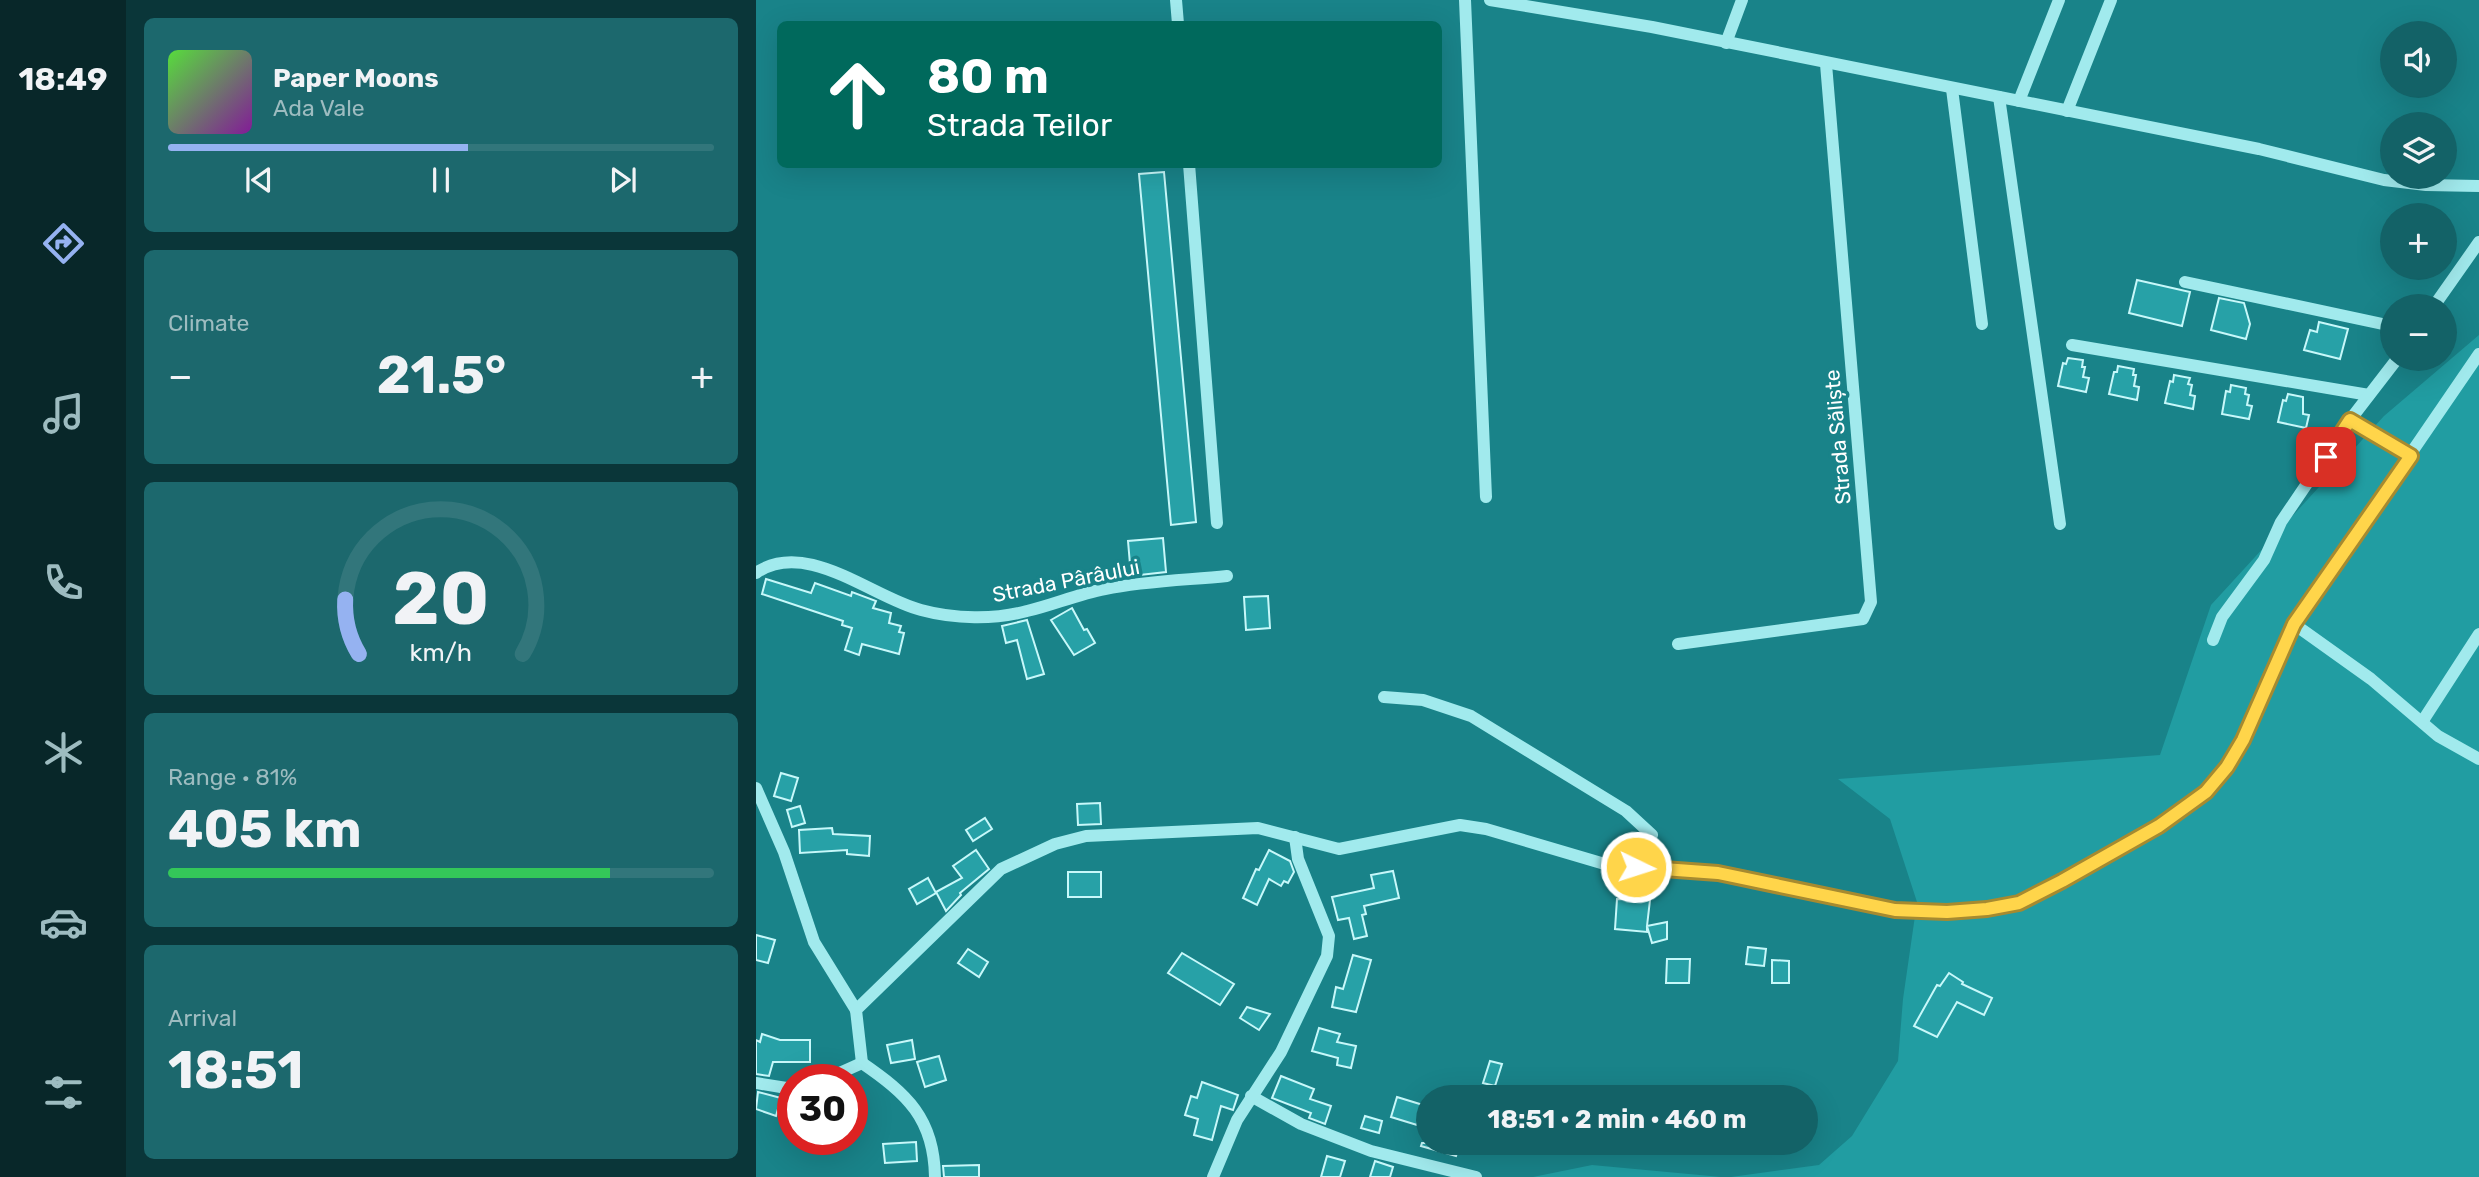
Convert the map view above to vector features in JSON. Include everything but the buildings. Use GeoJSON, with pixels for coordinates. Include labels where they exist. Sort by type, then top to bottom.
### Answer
{"type":"FeatureCollection","features":[{"type":"Feature","properties":{"kind":"street"},"geometry":{"type":"LineString","coordinates":[[1176,0],[1178,21]]}},
{"type":"Feature","properties":{"kind":"street"},"geometry":{"type":"LineString","coordinates":[[1465,0],[1486,497]]}},
{"type":"Feature","properties":{"kind":"street"},"geometry":{"type":"LineString","coordinates":[[1490,0],[1726,43],[2259,149],[2384,180],[2426,185],[2479,186]]}},
{"type":"Feature","properties":{"kind":"street"},"geometry":{"type":"LineString","coordinates":[[1726,43],[1742,0]]}},
{"type":"Feature","properties":{"kind":"street"},"geometry":{"type":"LineString","coordinates":[[2019,101],[2059,0]]}},
{"type":"Feature","properties":{"kind":"street"},"geometry":{"type":"LineString","coordinates":[[2067,111],[2111,0]]}},
{"type":"Feature","properties":{"kind":"street","name":"Strada Săliște"},"geometry":{"type":"LineString","coordinates":[[1678,644],[1863,619],[1871,602],[1826,64]]}},
{"type":"Feature","properties":{"kind":"street"},"geometry":{"type":"LineString","coordinates":[[1952,89],[1982,324]]}},
{"type":"Feature","properties":{"kind":"street"},"geometry":{"type":"LineString","coordinates":[[1999,97],[2060,524]]}},
{"type":"Feature","properties":{"kind":"street"},"geometry":{"type":"LineString","coordinates":[[1189,168],[1217,523]]}},
{"type":"Feature","properties":{"kind":"street"},"geometry":{"type":"LineString","coordinates":[[2442,294],[2479,242]]}},
{"type":"Feature","properties":{"kind":"street"},"geometry":{"type":"LineString","coordinates":[[2185,282],[2380,323]]}},
{"type":"Feature","properties":{"kind":"street"},"geometry":{"type":"LineString","coordinates":[[2072,345],[2369,395]]}},
{"type":"Feature","properties":{"kind":"street"},"geometry":{"type":"LineString","coordinates":[[856,1010],[1001,869],[1055,844],[1086,836],[1258,828],[1326,848],[1339,849],[1389,841],[1451,825],[1474,826],[1608,865],[1718,873],[1895,910],[1947,912],[2019,903],[2159,826],[2206,792],[2227,767],[2243,740],[2294,624],[2479,354]]}},
{"type":"Feature","properties":{"kind":"street"},"geometry":{"type":"LineString","coordinates":[[2213,640],[2222,617],[2264,560],[2281,522],[2350,420],[2388,371]]}},
{"type":"Feature","properties":{"kind":"street"},"geometry":{"type":"LineString","coordinates":[[2350,420],[2411,456]]}},
{"type":"Feature","properties":{"kind":"street","name":"Strada Pârâului"},"geometry":{"type":"LineString","coordinates":[[756,573],[776,564],[794,562],[846,576],[893,601],[921,610],[986,617],[1024,612],[1105,589],[1227,576]]}},
{"type":"Feature","properties":{"kind":"street"},"geometry":{"type":"LineString","coordinates":[[2294,624],[2371,678],[2438,736],[2479,759]]}},
{"type":"Feature","properties":{"kind":"street"},"geometry":{"type":"LineString","coordinates":[[2422,722],[2479,634]]}},
{"type":"Feature","properties":{"kind":"street"},"geometry":{"type":"LineString","coordinates":[[1384,697],[1423,700],[1471,716],[1626,811],[1653,835],[1647,847],[1619,854],[1608,865]]}},
{"type":"Feature","properties":{"kind":"street"},"geometry":{"type":"LineString","coordinates":[[756,788],[784,852],[814,942],[856,1010],[862,1063],[889,1082],[920,1115],[930,1136],[934,1177]]}},
{"type":"Feature","properties":{"kind":"street"},"geometry":{"type":"LineString","coordinates":[[1213,1177],[1237,1120],[1281,1052],[1327,956],[1328,936],[1298,859],[1295,837]]}},
{"type":"Feature","properties":{"kind":"street"},"geometry":{"type":"LineString","coordinates":[[756,1083],[777,1086]]}},
{"type":"Feature","properties":{"kind":"street"},"geometry":{"type":"LineString","coordinates":[[1251,1096],[1301,1124],[1371,1151],[1476,1177]]}},
{"type":"Feature","properties":{"kind":"shaded area"},"geometry":{"type":"Polygon","coordinates":[[[2479,335],[2479,1177],[1731,1177],[1819,1165],[1852,1136],[1898,1061],[1903,999],[1917,902],[1890,819],[1838,779],[2160,755],[2211,605],[2384,416],[2437,371],[2457,371],[2457,354],[2479,335]]]}},
{"type":"Feature","properties":{"kind":"shaded area"},"geometry":{"type":"Polygon","coordinates":[[[1592,1165],[1721,1177],[1533,1177],[1592,1165]]]}},
{"type":"Feature","properties":{"kind":"route"},"geometry":{"type":"LineString","coordinates":[[1636,867],[1718,873],[1895,910],[1967,911],[2019,903],[2159,826],[2206,792],[2227,767],[2243,740],[2294,624],[2411,456],[2350,420],[2326,457]]}}]}
